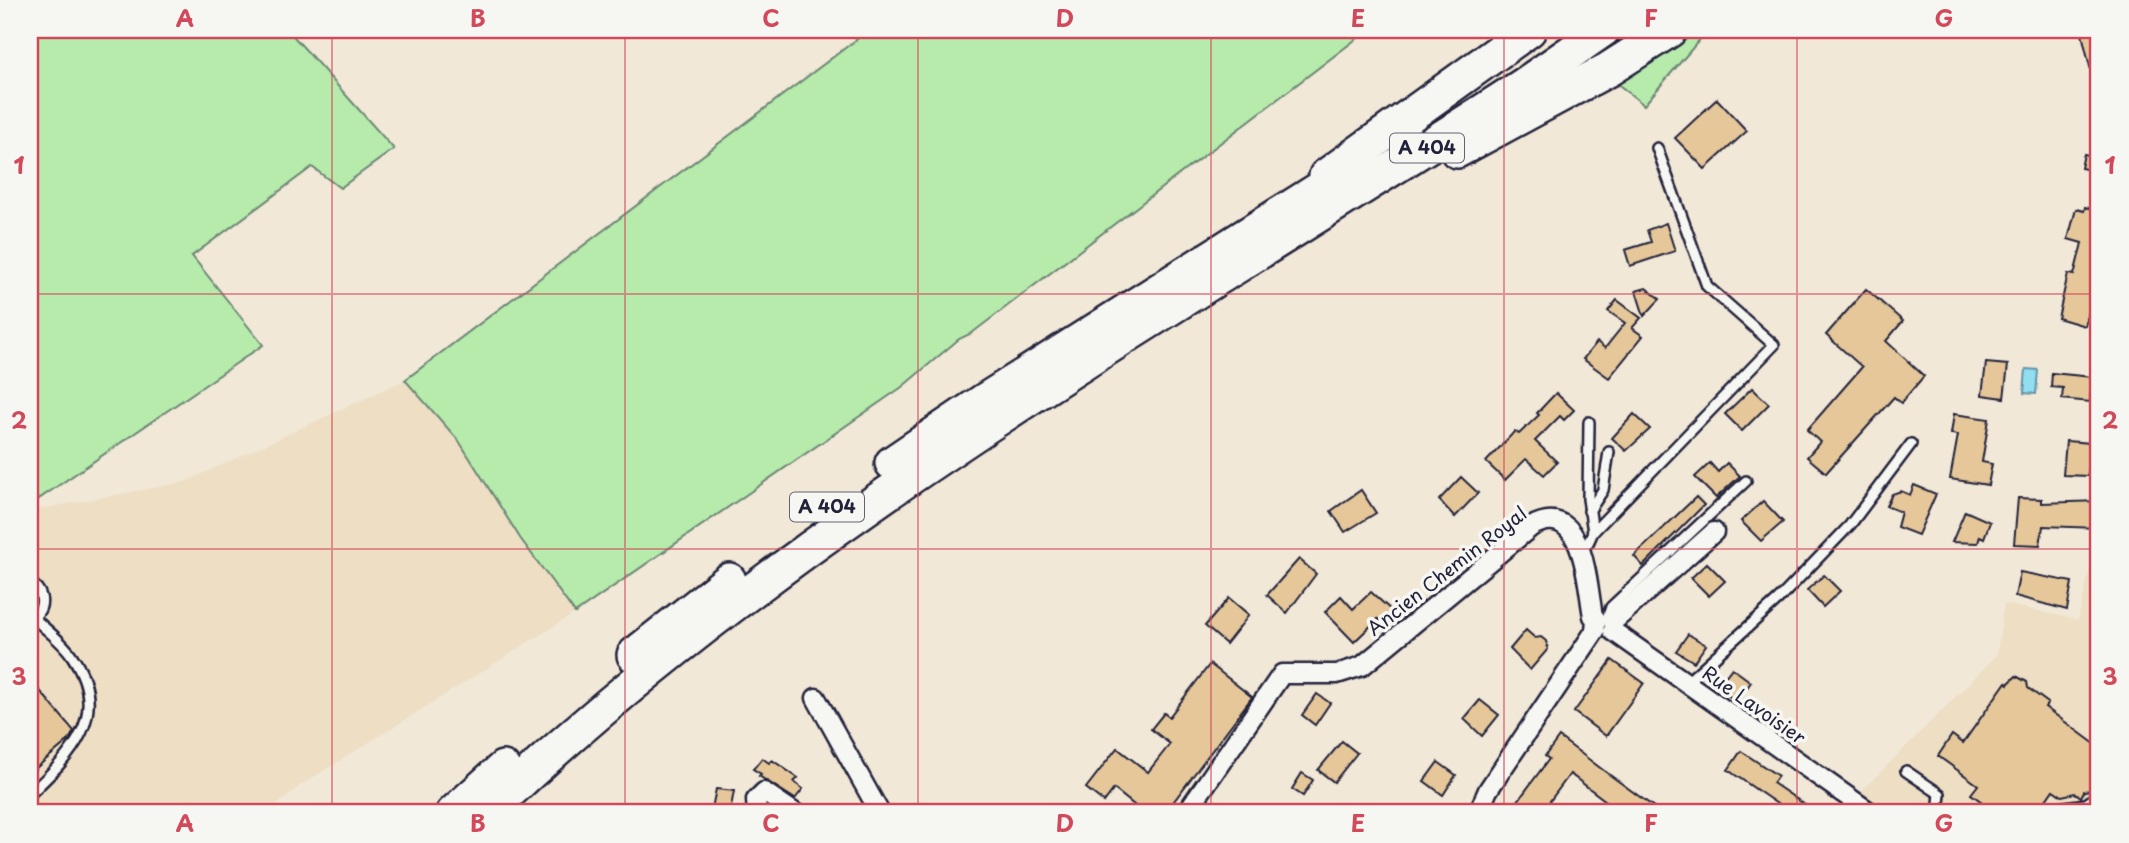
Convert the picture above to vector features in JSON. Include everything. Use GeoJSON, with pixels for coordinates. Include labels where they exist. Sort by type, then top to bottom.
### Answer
{"type":"FeatureCollection","features":[{"type":"Feature","properties":{"kind":"highway"},"geometry":{"type":"LineString","coordinates":[[1240,252],[1529,30]]}},
{"type":"Feature","properties":{"kind":"highway","name":"A 404"},"geometry":{"type":"LineString","coordinates":[[487,813],[653,668],[844,523],[974,436],[1409,133],[1563,30]]}},
{"type":"Feature","properties":{"kind":"highway","name":"A 404"},"geometry":{"type":"LineString","coordinates":[[453,813],[633,655],[821,512],[985,400],[1525,84],[1603,30]]}},
{"type":"Feature","properties":{"kind":"highway"},"geometry":{"type":"LineString","coordinates":[[1240,252],[1552,101],[1670,30]]}},
{"type":"Feature","properties":{"kind":"street","name":"Ancien Chemin Royal"},"geometry":{"type":"LineString","coordinates":[[1186,813],[1282,674],[1336,674],[1362,666],[1541,522],[1560,522],[1571,530],[1580,547]]}},
{"type":"Feature","properties":{"kind":"street"},"geometry":{"type":"LineString","coordinates":[[1478,813],[1488,790],[1605,624],[1714,532]]}},
{"type":"Feature","properties":{"kind":"street"},"geometry":{"type":"LineString","coordinates":[[1580,547],[1593,617],[1605,624]]}},
{"type":"Feature","properties":{"kind":"street","name":"Rue Lavoisier"},"geometry":{"type":"LineString","coordinates":[[1605,624],[1871,813]]}},
{"type":"Feature","properties":{"kind":"street"},"geometry":{"type":"LineString","coordinates":[[816,698],[880,813]]}},
{"type":"Feature","properties":{"kind":"street"},"geometry":{"type":"LineString","coordinates":[[757,813],[756,800],[764,792],[795,813]]}},
{"type":"Feature","properties":{"kind":"lane"},"geometry":{"type":"LineString","coordinates":[[1580,547],[1588,543],[1593,532],[1774,345],[1707,286],[1657,148]]}},
{"type":"Feature","properties":{"kind":"lane"},"geometry":{"type":"LineString","coordinates":[[1589,422],[1589,511],[1593,532]]}},
{"type":"Feature","properties":{"kind":"lane"},"geometry":{"type":"LineString","coordinates":[[1686,682],[1779,599],[1850,525],[1911,444]]}},
{"type":"Feature","properties":{"kind":"lane"},"geometry":{"type":"LineString","coordinates":[[1589,511],[1603,490],[1609,452]]}},
{"type":"Feature","properties":{"kind":"lane"},"geometry":{"type":"LineString","coordinates":[[1605,624],[1611,607],[1746,481]]}},
{"type":"Feature","properties":{"kind":"lane"},"geometry":{"type":"LineString","coordinates":[[30,583],[37,587],[42,599],[41,609],[32,619],[72,656],[86,683],[88,707],[83,734],[67,760],[30,794]]}},
{"type":"Feature","properties":{"kind":"lane"},"geometry":{"type":"LineString","coordinates":[[1906,771],[1940,794],[1938,813]]}},
{"type":"Feature","properties":{"kind":"lane"},"geometry":{"type":"LineString","coordinates":[[2054,813],[2058,808],[2085,804],[2099,795]]}},
{"type":"Feature","properties":{"kind":"shaded area"},"geometry":{"type":"Polygon","coordinates":[[[405,380],[459,441],[520,538],[575,613],[301,785],[268,813],[30,813],[30,511],[185,482],[405,380]]]}},
{"type":"Feature","properties":{"kind":"shaded area"},"geometry":{"type":"Polygon","coordinates":[[[2099,544],[2099,813],[1868,813],[1862,791],[1997,655],[2004,604],[2078,620],[2096,545],[2099,544]]]}},
{"type":"Feature","properties":{"kind":"green space"},"geometry":{"type":"Polygon","coordinates":[[[30,30],[288,30],[394,149],[340,188],[312,167],[192,256],[263,345],[30,505],[30,30]]]}},
{"type":"Feature","properties":{"kind":"green space"},"geometry":{"type":"Polygon","coordinates":[[[869,30],[1368,30],[972,333],[959,339],[902,387],[575,613],[520,538],[459,441],[405,380],[869,30]]]}},
{"type":"Feature","properties":{"kind":"green space"},"geometry":{"type":"Polygon","coordinates":[[[1559,30],[1708,30],[1644,105],[1568,44],[1559,30]]]}},
{"type":"Feature","properties":{"kind":"water"},"geometry":{"type":"Polygon","coordinates":[[[2026,369],[2038,370],[2036,394],[2024,393],[2026,369]]]}},
{"type":"Feature","properties":{"kind":"building"},"geometry":{"type":"Polygon","coordinates":[[[2081,30],[2099,30],[2099,83],[2094,83],[2081,30]]]}},
{"type":"Feature","properties":{"kind":"building"},"geometry":{"type":"Polygon","coordinates":[[[1717,99],[1747,131],[1705,169],[1675,138],[1717,99]]]}},
{"type":"Feature","properties":{"kind":"building"},"geometry":{"type":"Polygon","coordinates":[[[2084,154],[2098,157],[2095,171],[2081,168],[2084,154]]]}},
{"type":"Feature","properties":{"kind":"building"},"geometry":{"type":"Polygon","coordinates":[[[2085,207],[2099,211],[2099,291],[2095,290],[2085,326],[2058,318],[2068,274],[2074,275],[2082,243],[2068,239],[2076,209],[2084,211],[2085,207]]]}},
{"type":"Feature","properties":{"kind":"building"},"geometry":{"type":"Polygon","coordinates":[[[1666,223],[1675,251],[1630,266],[1625,250],[1651,242],[1647,230],[1666,223]]]}},
{"type":"Feature","properties":{"kind":"building"},"geometry":{"type":"Polygon","coordinates":[[[1646,288],[1660,299],[1644,316],[1636,291],[1646,288]]]}},
{"type":"Feature","properties":{"kind":"building"},"geometry":{"type":"Polygon","coordinates":[[[1866,289],[1903,321],[1886,341],[1924,376],[1901,403],[1894,397],[1826,473],[1807,457],[1820,442],[1807,430],[1862,367],[1826,335],[1866,289]]]}},
{"type":"Feature","properties":{"kind":"building"},"geometry":{"type":"Polygon","coordinates":[[[1617,300],[1641,318],[1632,328],[1643,336],[1609,378],[1583,359],[1597,342],[1605,348],[1625,323],[1608,311],[1617,300]]]}},
{"type":"Feature","properties":{"kind":"building"},"geometry":{"type":"Polygon","coordinates":[[[1986,363],[2008,365],[2004,398],[1982,395],[1986,363]]]}},
{"type":"Feature","properties":{"kind":"building"},"geometry":{"type":"Polygon","coordinates":[[[2052,373],[2092,377],[2090,402],[2062,399],[2063,388],[2051,387],[2052,373]]]}},
{"type":"Feature","properties":{"kind":"building"},"geometry":{"type":"Polygon","coordinates":[[[1752,388],[1769,404],[1742,431],[1725,414],[1752,388]]]}},
{"type":"Feature","properties":{"kind":"building"},"geometry":{"type":"Polygon","coordinates":[[[1556,393],[1574,410],[1564,420],[1560,416],[1535,441],[1557,462],[1544,475],[1526,459],[1505,480],[1486,462],[1515,431],[1519,434],[1539,415],[1537,413],[1556,393]]]}},
{"type":"Feature","properties":{"kind":"building"},"geometry":{"type":"Polygon","coordinates":[[[1634,414],[1650,429],[1626,451],[1612,438],[1634,414]]]}},
{"type":"Feature","properties":{"kind":"building"},"geometry":{"type":"Polygon","coordinates":[[[1954,414],[1989,419],[1982,462],[1992,464],[1988,485],[1950,479],[1958,435],[1951,434],[1954,414]]]}},
{"type":"Feature","properties":{"kind":"building"},"geometry":{"type":"Polygon","coordinates":[[[2066,441],[2091,443],[2088,476],[2063,475],[2066,441]]]}},
{"type":"Feature","properties":{"kind":"building"},"geometry":{"type":"Polygon","coordinates":[[[1710,463],[1718,472],[1727,463],[1740,476],[1716,498],[1695,477],[1710,463]]]}},
{"type":"Feature","properties":{"kind":"building"},"geometry":{"type":"Polygon","coordinates":[[[1461,477],[1478,493],[1455,517],[1439,500],[1461,477]]]}},
{"type":"Feature","properties":{"kind":"building"},"geometry":{"type":"Polygon","coordinates":[[[1914,485],[1936,494],[1918,535],[1897,527],[1901,512],[1886,506],[1892,494],[1901,491],[1910,495],[1914,485]]]}},
{"type":"Feature","properties":{"kind":"building"},"geometry":{"type":"Polygon","coordinates":[[[1361,490],[1376,513],[1345,532],[1331,511],[1361,490]]]}},
{"type":"Feature","properties":{"kind":"building"},"geometry":{"type":"Polygon","coordinates":[[[1696,497],[1704,505],[1643,566],[1634,556],[1696,497]]]}},
{"type":"Feature","properties":{"kind":"building"},"geometry":{"type":"Polygon","coordinates":[[[2018,498],[2042,499],[2042,503],[2099,501],[2099,528],[2043,526],[2040,545],[2014,544],[2018,498]]]}},
{"type":"Feature","properties":{"kind":"building"},"geometry":{"type":"Polygon","coordinates":[[[1763,501],[1783,522],[1761,541],[1741,521],[1763,501]]]}},
{"type":"Feature","properties":{"kind":"building"},"geometry":{"type":"Polygon","coordinates":[[[1965,511],[1990,522],[1984,538],[1980,536],[1978,543],[1952,542],[1965,511]]]}},
{"type":"Feature","properties":{"kind":"building"},"geometry":{"type":"Polygon","coordinates":[[[1299,559],[1316,574],[1287,613],[1267,595],[1299,559]]]}},
{"type":"Feature","properties":{"kind":"building"},"geometry":{"type":"Polygon","coordinates":[[[1707,563],[1725,581],[1709,596],[1691,578],[1707,563]]]}},
{"type":"Feature","properties":{"kind":"building"},"geometry":{"type":"Polygon","coordinates":[[[2020,572],[2072,582],[2067,610],[2015,596],[2020,572]]]}},
{"type":"Feature","properties":{"kind":"building"},"geometry":{"type":"Polygon","coordinates":[[[1824,575],[1840,591],[1823,607],[1807,590],[1824,575]]]}},
{"type":"Feature","properties":{"kind":"building"},"geometry":{"type":"Polygon","coordinates":[[[1371,592],[1392,611],[1380,621],[1378,619],[1354,642],[1325,612],[1341,596],[1353,609],[1371,592]]]}},
{"type":"Feature","properties":{"kind":"building"},"geometry":{"type":"Polygon","coordinates":[[[1229,598],[1249,615],[1226,644],[1205,626],[1229,598]]]}},
{"type":"Feature","properties":{"kind":"building"},"geometry":{"type":"Polygon","coordinates":[[[1526,630],[1535,638],[1541,637],[1546,641],[1548,649],[1530,670],[1510,649],[1526,630]]]}},
{"type":"Feature","properties":{"kind":"building"},"geometry":{"type":"Polygon","coordinates":[[[1688,634],[1706,645],[1694,662],[1676,651],[1688,634]]]}},
{"type":"Feature","properties":{"kind":"building"},"geometry":{"type":"Polygon","coordinates":[[[1612,660],[1644,683],[1606,736],[1574,712],[1612,660]]]}},
{"type":"Feature","properties":{"kind":"building"},"geometry":{"type":"Polygon","coordinates":[[[1210,664],[1252,697],[1165,813],[1158,813],[1149,806],[1144,813],[1114,789],[1104,802],[1086,788],[1117,748],[1148,772],[1170,744],[1151,729],[1164,713],[1169,717],[1210,664]]]}},
{"type":"Feature","properties":{"kind":"building"},"geometry":{"type":"Polygon","coordinates":[[[1732,668],[1751,682],[1737,702],[1717,687],[1732,668]]]}},
{"type":"Feature","properties":{"kind":"building"},"geometry":{"type":"Polygon","coordinates":[[[2016,676],[2027,682],[2028,688],[2048,703],[2045,707],[2099,747],[2093,762],[2099,766],[2099,777],[2091,790],[2084,791],[2081,797],[2075,793],[2062,796],[2053,790],[2037,813],[1973,813],[1982,802],[1971,794],[1978,785],[1938,756],[1952,735],[1963,743],[2006,682],[2008,684],[2016,676]]]}},
{"type":"Feature","properties":{"kind":"building"},"geometry":{"type":"Polygon","coordinates":[[[30,679],[74,731],[69,740],[30,773],[30,679]]]}},
{"type":"Feature","properties":{"kind":"building"},"geometry":{"type":"Polygon","coordinates":[[[1317,694],[1330,703],[1315,725],[1302,715],[1317,694]]]}},
{"type":"Feature","properties":{"kind":"building"},"geometry":{"type":"Polygon","coordinates":[[[1480,700],[1499,715],[1482,736],[1464,719],[1480,700]]]}},
{"type":"Feature","properties":{"kind":"building"},"geometry":{"type":"Polygon","coordinates":[[[1559,737],[1662,813],[1622,813],[1570,774],[1541,813],[1509,813],[1549,759],[1545,756],[1559,737]]]}},
{"type":"Feature","properties":{"kind":"building"},"geometry":{"type":"Polygon","coordinates":[[[1342,741],[1357,753],[1334,782],[1318,770],[1342,741]]]}},
{"type":"Feature","properties":{"kind":"building"},"geometry":{"type":"Polygon","coordinates":[[[1741,751],[1778,776],[1773,783],[1817,813],[1775,813],[1780,806],[1728,770],[1741,751]]]}},
{"type":"Feature","properties":{"kind":"building"},"geometry":{"type":"Polygon","coordinates":[[[762,758],[769,763],[772,760],[798,778],[794,782],[803,789],[795,799],[759,776],[761,774],[753,769],[762,758]]]}},
{"type":"Feature","properties":{"kind":"building"},"geometry":{"type":"Polygon","coordinates":[[[1438,762],[1456,775],[1443,795],[1424,781],[1438,762]]]}},
{"type":"Feature","properties":{"kind":"building"},"geometry":{"type":"Polygon","coordinates":[[[1302,773],[1313,780],[1303,796],[1292,789],[1302,773]]]}},
{"type":"Feature","properties":{"kind":"building"},"geometry":{"type":"Polygon","coordinates":[[[716,789],[734,791],[730,813],[711,813],[716,789]]]}}]}
